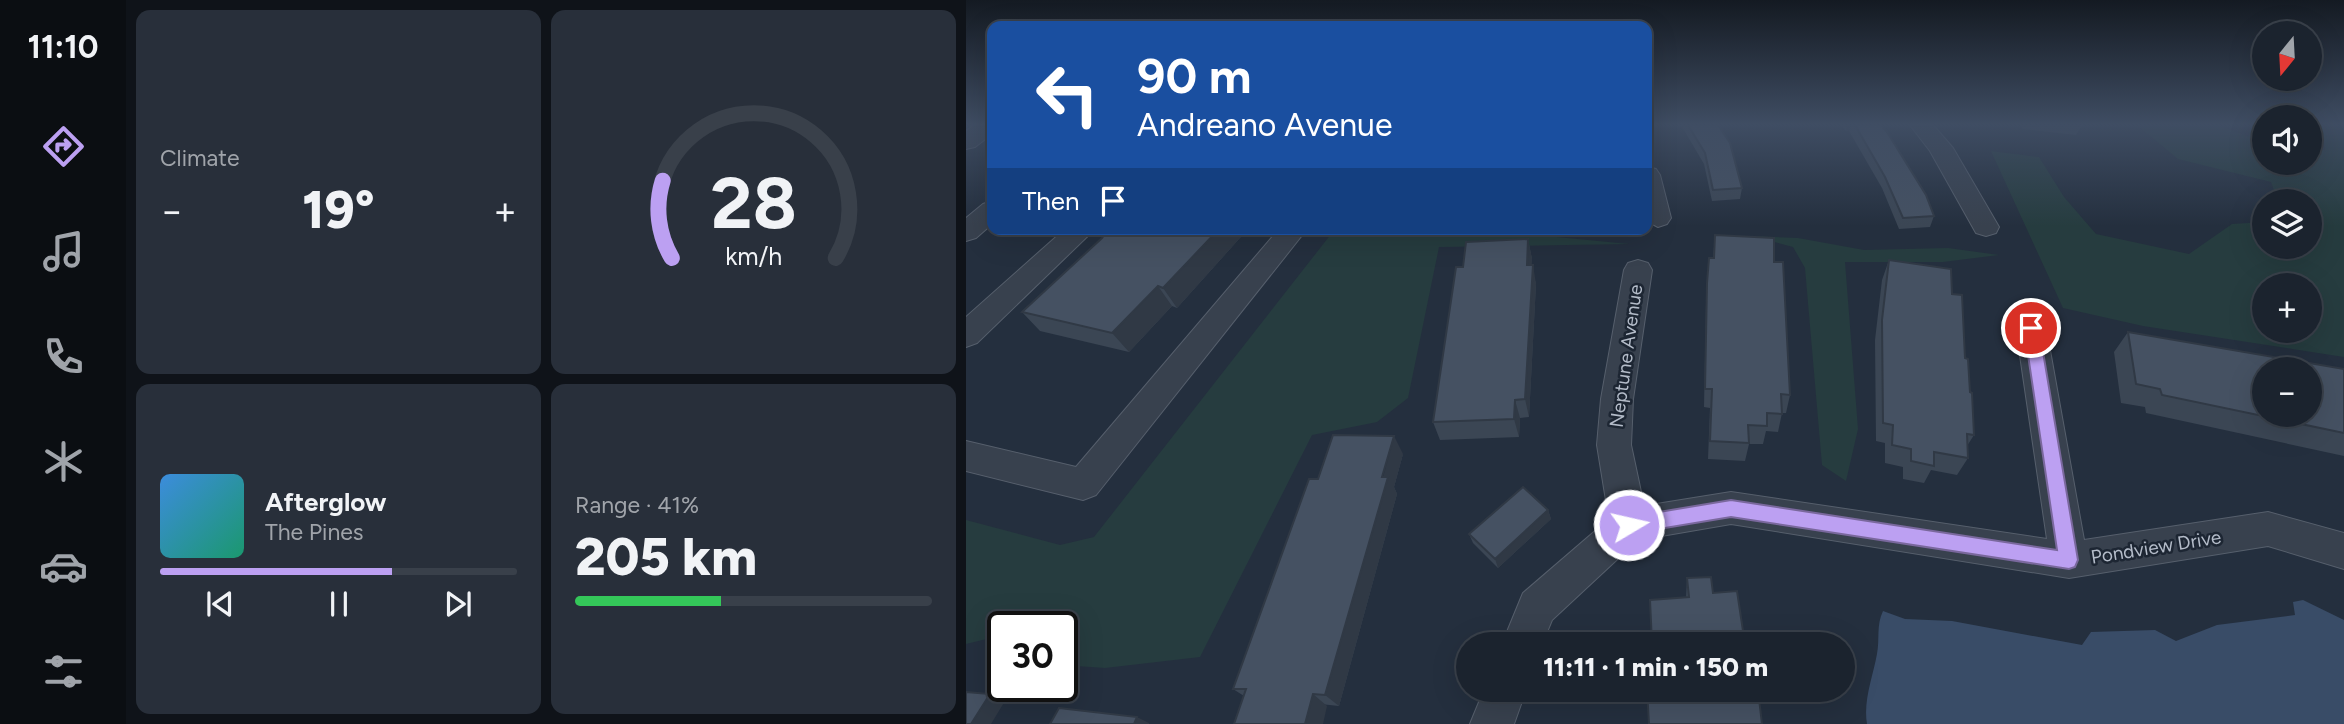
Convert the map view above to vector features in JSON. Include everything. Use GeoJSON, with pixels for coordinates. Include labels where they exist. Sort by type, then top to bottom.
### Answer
{"type":"FeatureCollection","features":[{"type":"Feature","properties":{"kind":"street"},"geometry":{"type":"LineString","coordinates":[[1947,159],[1986,228]]}},
{"type":"Feature","properties":{"kind":"street"},"geometry":{"type":"LineString","coordinates":[[966,209],[987,192]]}},
{"type":"Feature","properties":{"kind":"street"},"geometry":{"type":"LineString","coordinates":[[1652,195],[1658,218]]}},
{"type":"Feature","properties":{"kind":"street"},"geometry":{"type":"LineString","coordinates":[[966,232],[987,214]]}},
{"type":"Feature","properties":{"kind":"street"},"geometry":{"type":"LineString","coordinates":[[966,335],[1075,235]]}},
{"type":"Feature","properties":{"kind":"street"},"geometry":{"type":"LineString","coordinates":[[966,456],[1083,484],[1289,235]]}},
{"type":"Feature","properties":{"kind":"street","name":"Neptune Avenue"},"geometry":{"type":"LineString","coordinates":[[1629,525],[1614,445],[1618,400],[1639,270]]}},
{"type":"Feature","properties":{"kind":"street"},"geometry":{"type":"LineString","coordinates":[[2031,328],[2069,560]]}},
{"type":"Feature","properties":{"kind":"street","name":"Pondview Drive"},"geometry":{"type":"LineString","coordinates":[[1629,525],[1731,508],[2069,560],[2268,529],[2344,551]]}},
{"type":"Feature","properties":{"kind":"street"},"geometry":{"type":"LineString","coordinates":[[1527,632],[1537,607],[1629,525]]}},
{"type":"Feature","properties":{"kind":"street"},"geometry":{"type":"LineString","coordinates":[[1492,724],[1500,702]]}},
{"type":"Feature","properties":{"kind":"green space"},"geometry":{"type":"Polygon","coordinates":[[[1995,159],[2040,159],[2064,197],[2096,234],[2189,254],[2232,224],[2252,223],[2252,259],[2322,259],[2322,189],[2274,189],[2271,182],[2178,159],[2252,159],[2252,175],[2322,175],[2322,159],[2344,159],[2344,357],[2253,343],[2322,343],[2322,273],[2252,273],[2252,343],[2143,326],[2063,308],[1995,159]]]}},
{"type":"Feature","properties":{"kind":"green space"},"geometry":{"type":"Polygon","coordinates":[[[1330,235],[1536,235],[1629,244],[1439,247],[1408,398],[1377,422],[1312,435],[1200,657],[1105,668],[1078,666],[1078,611],[987,611],[987,639],[966,644],[966,520],[1060,545],[1094,537],[1330,235]]]}},
{"type":"Feature","properties":{"kind":"green space"},"geometry":{"type":"Polygon","coordinates":[[[1752,236],[1798,238],[1864,250],[1948,248],[1999,255],[1943,262],[1845,262],[1858,429],[1846,481],[1822,465],[1805,268],[1793,247],[1752,236]]]}},
{"type":"Feature","properties":{"kind":"water"},"geometry":{"type":"Polygon","coordinates":[[[2303,600],[2344,620],[2344,724],[1867,724],[1867,698],[1883,611],[1905,619],[1952,621],[2082,645],[2091,632],[2155,630],[2176,641],[2217,625],[2295,615],[2293,602],[2303,600]]]}},
{"type":"Feature","properties":{"kind":"building"},"geometry":{"type":"Polygon","coordinates":[[[1706,159],[1734,159],[1742,188],[1713,190],[1706,159]]]}},
{"type":"Feature","properties":{"kind":"building"},"geometry":{"type":"Polygon","coordinates":[[[1874,159],[1904,159],[1926,195],[1934,216],[1903,218],[1874,159]]]}},
{"type":"Feature","properties":{"kind":"building"},"geometry":{"type":"Polygon","coordinates":[[[1104,235],[1213,235],[1163,288],[1158,286],[1112,333],[1022,312],[1104,235]]]}},
{"type":"Feature","properties":{"kind":"building"},"geometry":{"type":"Polygon","coordinates":[[[1715,235],[1774,238],[1774,262],[1783,262],[1790,395],[1781,394],[1782,414],[1767,413],[1767,426],[1748,425],[1749,443],[1710,441],[1712,389],[1705,389],[1707,283],[1709,258],[1714,258],[1715,235]]]}},
{"type":"Feature","properties":{"kind":"building"},"geometry":{"type":"Polygon","coordinates":[[[1528,239],[1527,265],[1533,265],[1525,399],[1515,400],[1514,419],[1433,422],[1456,267],[1463,267],[1466,242],[1528,239]]]}},
{"type":"Feature","properties":{"kind":"building"},"geometry":{"type":"Polygon","coordinates":[[[1889,260],[1951,269],[1952,294],[1962,295],[1965,358],[1968,359],[1972,393],[1974,435],[1967,434],[1968,458],[1934,452],[1934,466],[1911,461],[1911,449],[1892,445],[1893,425],[1883,423],[1882,320],[1889,260]]]}},
{"type":"Feature","properties":{"kind":"building"},"geometry":{"type":"Polygon","coordinates":[[[2128,332],[2274,357],[2252,357],[2252,414],[2162,395],[2160,389],[2136,384],[2128,332]]]}},
{"type":"Feature","properties":{"kind":"building"},"geometry":{"type":"Polygon","coordinates":[[[2322,365],[2344,369],[2344,433],[2315,427],[2322,427],[2322,365]]]}},
{"type":"Feature","properties":{"kind":"building"},"geometry":{"type":"Polygon","coordinates":[[[1333,435],[1394,436],[1382,477],[1388,477],[1325,695],[1313,694],[1305,724],[1234,724],[1246,689],[1233,689],[1309,479],[1318,479],[1333,435]]]}},
{"type":"Feature","properties":{"kind":"building"},"geometry":{"type":"Polygon","coordinates":[[[1523,487],[1548,510],[1495,559],[1469,534],[1523,487]]]}},
{"type":"Feature","properties":{"kind":"building"},"geometry":{"type":"Polygon","coordinates":[[[1711,577],[1713,593],[1737,591],[1743,632],[1651,632],[1650,600],[1689,597],[1687,578],[1711,577]]]}},
{"type":"Feature","properties":{"kind":"building"},"geometry":{"type":"Polygon","coordinates":[[[966,692],[987,694],[987,699],[971,724],[966,724],[966,692]]]}},
{"type":"Feature","properties":{"kind":"building"},"geometry":{"type":"Polygon","coordinates":[[[1648,702],[1759,702],[1762,724],[1649,724],[1648,702]]]}},
{"type":"Feature","properties":{"kind":"building"},"geometry":{"type":"Polygon","coordinates":[[[1059,708],[1137,717],[1134,724],[1050,724],[1059,708]]]}},
{"type":"Feature","properties":{"kind":"route"},"geometry":{"type":"LineString","coordinates":[[1629,525],[1731,508],[2069,560],[2031,328]]}}]}
